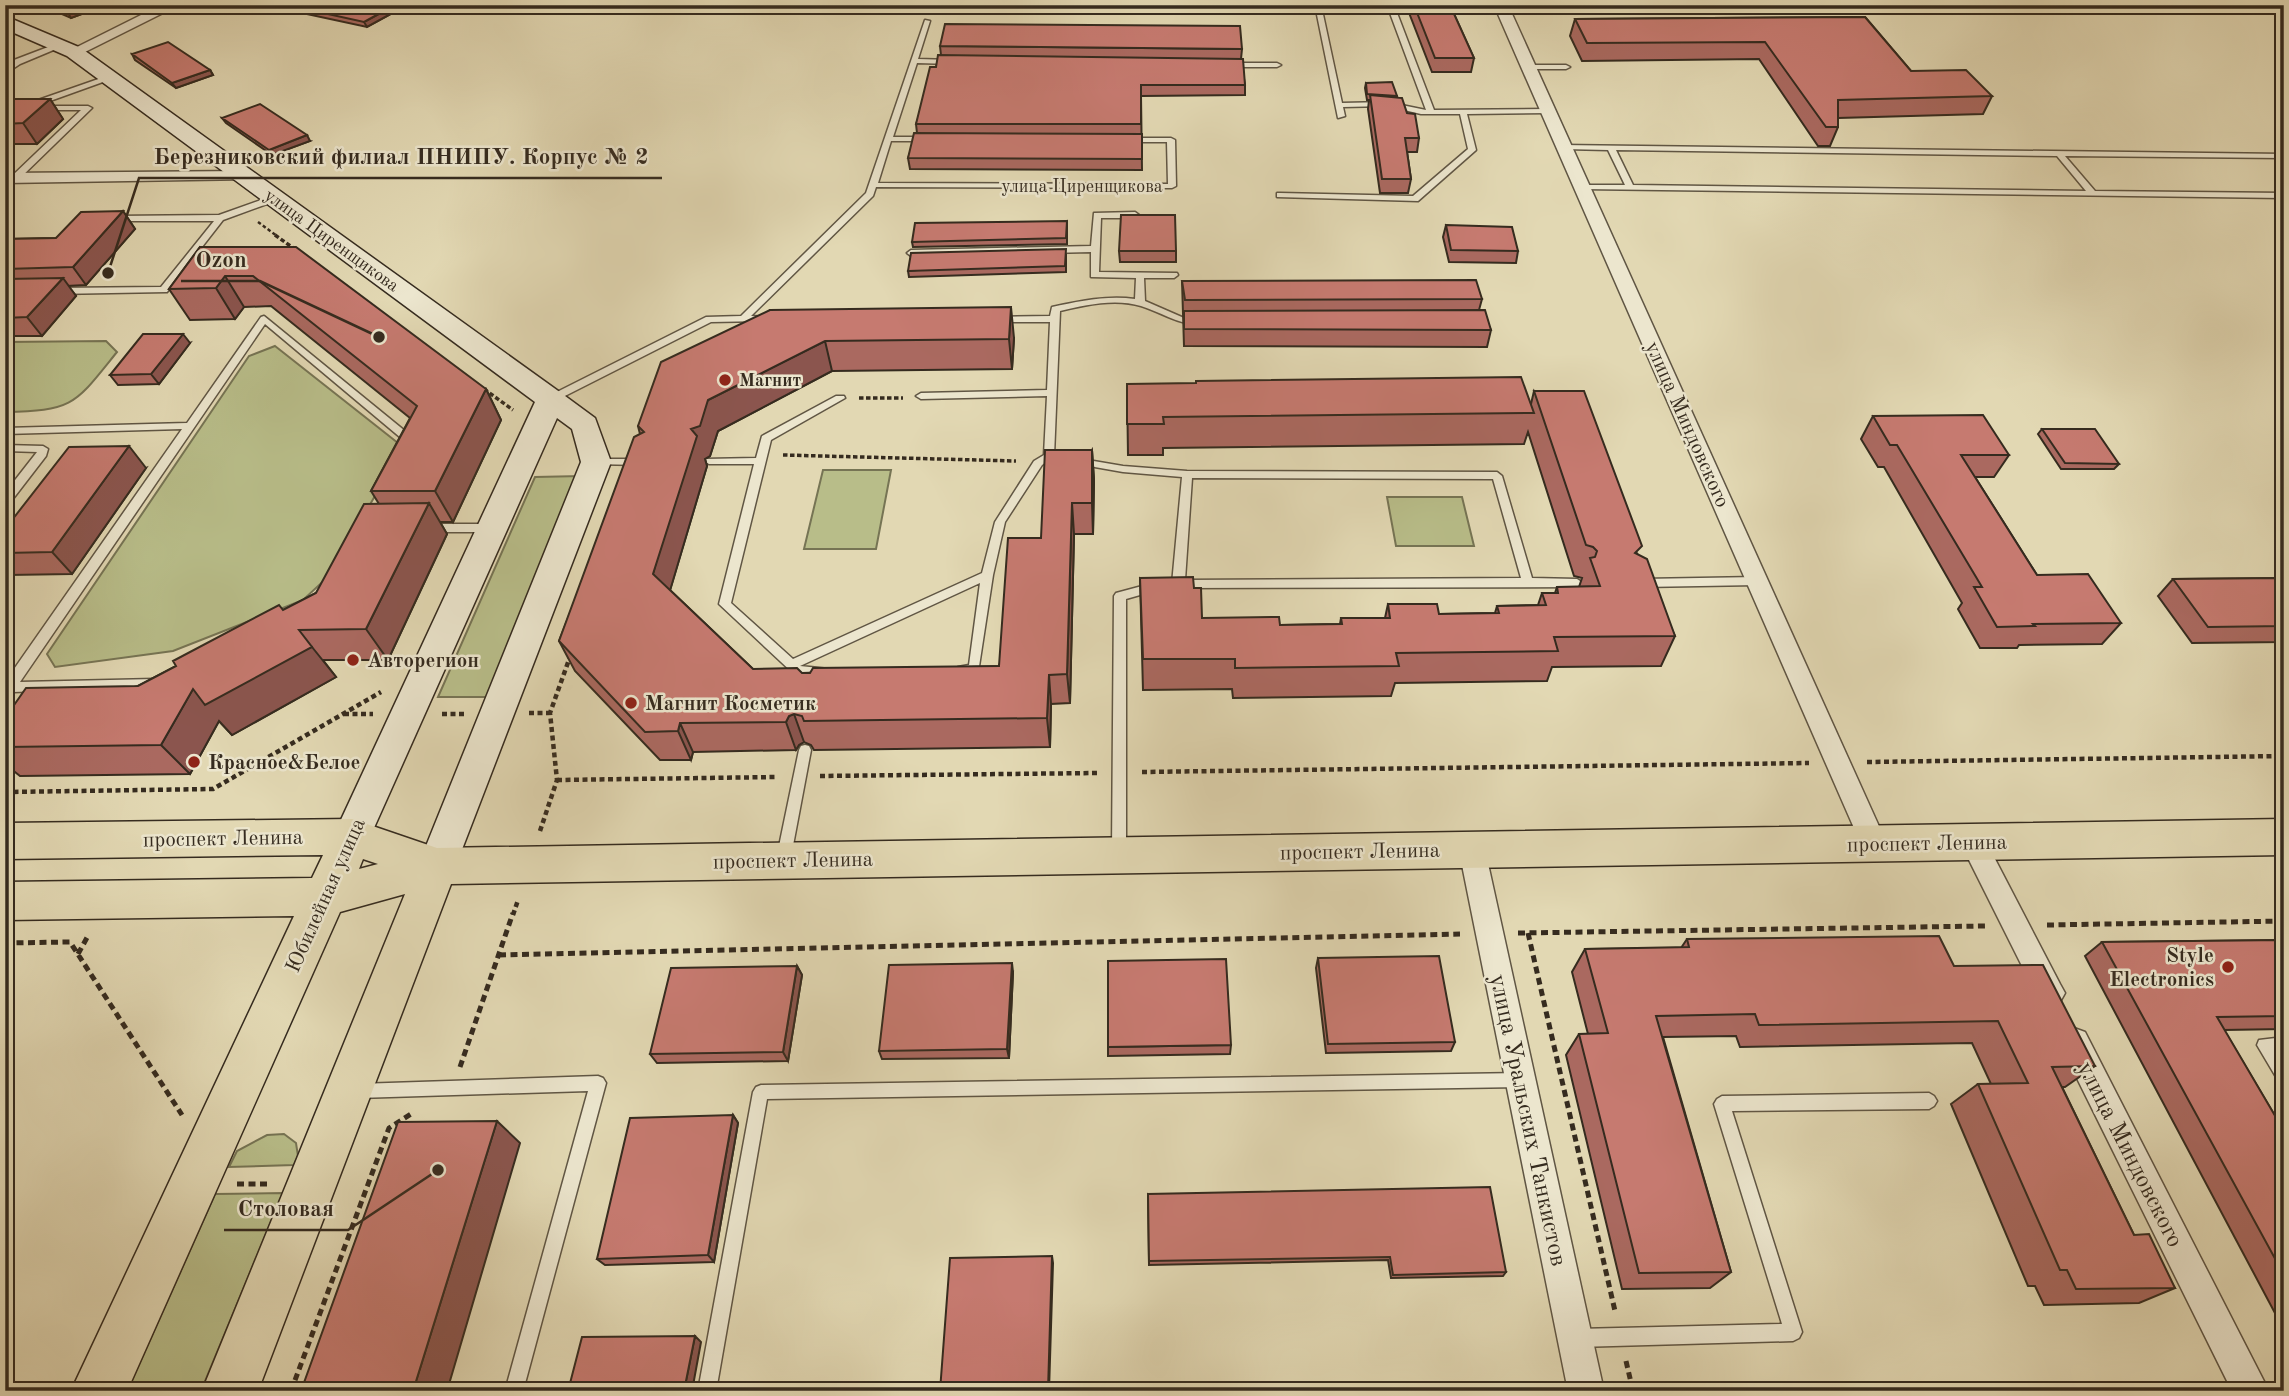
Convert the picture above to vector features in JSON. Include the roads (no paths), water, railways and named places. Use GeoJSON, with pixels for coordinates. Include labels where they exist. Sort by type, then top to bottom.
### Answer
{"type":"FeatureCollection","features":[{"type":"Feature","properties":{"kind":"main road","name":"проспект Ленина"},"geometry":{"type":"LineString","coordinates":[[5,841],[352,836],[437,866]]}},
{"type":"Feature","properties":{"kind":"main road","name":"Юбилейная улица"},"geometry":{"type":"LineString","coordinates":[[99,1391],[352,836]]}},
{"type":"Feature","properties":{"kind":"main road","name":"проспект Ленина"},"geometry":{"type":"LineString","coordinates":[[5,901],[325,897],[437,866],[2284,837]]}},
{"type":"Feature","properties":{"kind":"main road"},"geometry":{"type":"LineString","coordinates":[[230,1391],[437,866]]}},
{"type":"Feature","properties":{"kind":"street"},"geometry":{"type":"LineString","coordinates":[[66,49],[172,5]]}},
{"type":"Feature","properties":{"kind":"street","name":"улица Миндовского"},"geometry":{"type":"LineString","coordinates":[[1501,5],[1874,844]]}},
{"type":"Feature","properties":{"kind":"street","name":"улица Циренщикова"},"geometry":{"type":"LineString","coordinates":[[5,22],[66,49],[110,78],[551,399],[585,425],[596,462]]}},
{"type":"Feature","properties":{"kind":"street"},"geometry":{"type":"LineString","coordinates":[[10,178],[246,176]]}},
{"type":"Feature","properties":{"kind":"street","name":"Юбилейная улица"},"geometry":{"type":"LineString","coordinates":[[352,836],[551,399]]}},
{"type":"Feature","properties":{"kind":"street"},"geometry":{"type":"LineString","coordinates":[[437,866],[596,462]]}},
{"type":"Feature","properties":{"kind":"street","name":"улица Миндовского"},"geometry":{"type":"LineString","coordinates":[[1973,842],[2251,1391]]}},
{"type":"Feature","properties":{"kind":"street","name":"улица Уральских Танкистов"},"geometry":{"type":"LineString","coordinates":[[1472,850],[1586,1391]]}},
{"type":"Feature","properties":{"kind":"lane"},"geometry":{"type":"LineString","coordinates":[[5,10],[19,5]]}},
{"type":"Feature","properties":{"kind":"lane"},"geometry":{"type":"LineString","coordinates":[[1318,5],[1341,116]]}},
{"type":"Feature","properties":{"kind":"lane"},"geometry":{"type":"LineString","coordinates":[[1390,5],[1431,112]]}},
{"type":"Feature","properties":{"kind":"lane"},"geometry":{"type":"LineString","coordinates":[[743,319],[870,194],[927,21]]}},
{"type":"Feature","properties":{"kind":"lane"},"geometry":{"type":"LineString","coordinates":[[5,72],[17,62],[66,49]]}},
{"type":"Feature","properties":{"kind":"lane"},"geometry":{"type":"LineString","coordinates":[[914,61],[956,62]]}},
{"type":"Feature","properties":{"kind":"lane"},"geometry":{"type":"LineString","coordinates":[[1221,65],[1277,65]]}},
{"type":"Feature","properties":{"kind":"lane"},"geometry":{"type":"LineString","coordinates":[[1528,67],[1566,67]]}},
{"type":"Feature","properties":{"kind":"lane"},"geometry":{"type":"LineString","coordinates":[[22,108],[110,78]]}},
{"type":"Feature","properties":{"kind":"lane"},"geometry":{"type":"LineString","coordinates":[[1340,105],[1387,104],[1431,112],[1548,111]]}},
{"type":"Feature","properties":{"kind":"lane"},"geometry":{"type":"LineString","coordinates":[[5,108],[88,108],[10,178]]}},
{"type":"Feature","properties":{"kind":"lane"},"geometry":{"type":"LineString","coordinates":[[1280,195],[1415,199],[1472,150],[1463,112]]}},
{"type":"Feature","properties":{"kind":"lane"},"geometry":{"type":"LineString","coordinates":[[888,139],[942,139]]}},
{"type":"Feature","properties":{"kind":"lane","name":"улица Циренщикова"},"geometry":{"type":"LineString","coordinates":[[873,185],[1172,186],[1171,140],[1117,140]]}},
{"type":"Feature","properties":{"kind":"lane"},"geometry":{"type":"LineString","coordinates":[[1564,147],[2284,156]]}},
{"type":"Feature","properties":{"kind":"lane"},"geometry":{"type":"LineString","coordinates":[[1611,148],[1630,187]]}},
{"type":"Feature","properties":{"kind":"lane"},"geometry":{"type":"LineString","coordinates":[[2059,153],[2092,193]]}},
{"type":"Feature","properties":{"kind":"lane"},"geometry":{"type":"LineString","coordinates":[[1581,187],[2284,196]]}},
{"type":"Feature","properties":{"kind":"lane"},"geometry":{"type":"LineString","coordinates":[[119,218],[220,218],[275,198]]}},
{"type":"Feature","properties":{"kind":"lane"},"geometry":{"type":"LineString","coordinates":[[1146,215],[1097,215],[1094,275],[1174,275]]}},
{"type":"Feature","properties":{"kind":"lane"},"geometry":{"type":"LineString","coordinates":[[45,291],[164,290],[220,218]]}},
{"type":"Feature","properties":{"kind":"lane"},"geometry":{"type":"LineString","coordinates":[[911,253],[1096,249]]}},
{"type":"Feature","properties":{"kind":"lane"},"geometry":{"type":"LineString","coordinates":[[1140,275],[1140,302]]}},
{"type":"Feature","properties":{"kind":"lane"},"geometry":{"type":"LineString","coordinates":[[1049,456],[1055,309],[1084,302],[1140,302],[1182,322],[1209,321]]}},
{"type":"Feature","properties":{"kind":"lane"},"geometry":{"type":"LineString","coordinates":[[551,399],[709,318],[783,319]]}},
{"type":"Feature","properties":{"kind":"lane"},"geometry":{"type":"LineString","coordinates":[[7,689],[264,319],[412,443],[405,455]]}},
{"type":"Feature","properties":{"kind":"lane"},"geometry":{"type":"LineString","coordinates":[[987,319],[1055,319]]}},
{"type":"Feature","properties":{"kind":"lane"},"geometry":{"type":"LineString","coordinates":[[921,396],[1052,393]]}},
{"type":"Feature","properties":{"kind":"lane"},"geometry":{"type":"LineString","coordinates":[[823,676],[799,672],[725,604],[766,438],[840,398]]}},
{"type":"Feature","properties":{"kind":"lane"},"geometry":{"type":"LineString","coordinates":[[5,430],[190,426]]}},
{"type":"Feature","properties":{"kind":"lane"},"geometry":{"type":"LineString","coordinates":[[5,448],[43,449],[42,454],[5,501]]}},
{"type":"Feature","properties":{"kind":"lane"},"geometry":{"type":"LineString","coordinates":[[948,671],[974,670],[987,575],[1000,522],[1038,463],[1049,456],[1123,469],[1187,474],[1497,476],[1528,582]]}},
{"type":"Feature","properties":{"kind":"lane"},"geometry":{"type":"LineString","coordinates":[[709,461],[761,457]]}},
{"type":"Feature","properties":{"kind":"lane"},"geometry":{"type":"LineString","coordinates":[[596,462],[648,462]]}},
{"type":"Feature","properties":{"kind":"lane"},"geometry":{"type":"LineString","coordinates":[[1179,584],[1187,474]]}},
{"type":"Feature","properties":{"kind":"lane"},"geometry":{"type":"LineString","coordinates":[[416,528],[492,528]]}},
{"type":"Feature","properties":{"kind":"lane"},"geometry":{"type":"LineString","coordinates":[[791,665],[987,575]]}},
{"type":"Feature","properties":{"kind":"lane"},"geometry":{"type":"LineString","coordinates":[[1631,583],[1758,581]]}},
{"type":"Feature","properties":{"kind":"lane"},"geometry":{"type":"LineString","coordinates":[[1119,855],[1120,596],[1145,587],[1179,584],[1577,583]]}},
{"type":"Feature","properties":{"kind":"lane"},"geometry":{"type":"LineString","coordinates":[[7,689],[168,684]]}},
{"type":"Feature","properties":{"kind":"lane"},"geometry":{"type":"LineString","coordinates":[[783,860],[804,750]]}},
{"type":"Feature","properties":{"kind":"lane"},"geometry":{"type":"LineString","coordinates":[[2284,1044],[2264,1045],[2284,1077]]}},
{"type":"Feature","properties":{"kind":"lane"},"geometry":{"type":"LineString","coordinates":[[707,1391],[761,1092],[1521,1080]]}},
{"type":"Feature","properties":{"kind":"lane"},"geometry":{"type":"LineString","coordinates":[[348,1091],[598,1083],[514,1391]]}},
{"type":"Feature","properties":{"kind":"lane"},"geometry":{"type":"LineString","coordinates":[[1575,1338],[1793,1332],[1722,1104],[1929,1101]]}},
{"type":"Feature","properties":{"kind":"place","name":"Березниковский филиал ПНИПУ. Корпус № 2"},"geometry":{"type":"Point","coordinates":[108,273]}},
{"type":"Feature","properties":{"kind":"place","name":"Ozon"},"geometry":{"type":"Point","coordinates":[379,337]}},
{"type":"Feature","properties":{"kind":"place","name":"Магнит"},"geometry":{"type":"Point","coordinates":[725,380]}},
{"type":"Feature","properties":{"kind":"place","name":"Авторегион"},"geometry":{"type":"Point","coordinates":[353,660]}},
{"type":"Feature","properties":{"kind":"place","name":"Магнит Косметик"},"geometry":{"type":"Point","coordinates":[631,703]}},
{"type":"Feature","properties":{"kind":"place","name":"Красное&Белое"},"geometry":{"type":"Point","coordinates":[194,762]}},
{"type":"Feature","properties":{"kind":"place","name":"Style Electronics"},"geometry":{"type":"Point","coordinates":[2228,967]}},
{"type":"Feature","properties":{"kind":"place","name":"Столовая"},"geometry":{"type":"Point","coordinates":[438,1170]}}]}
